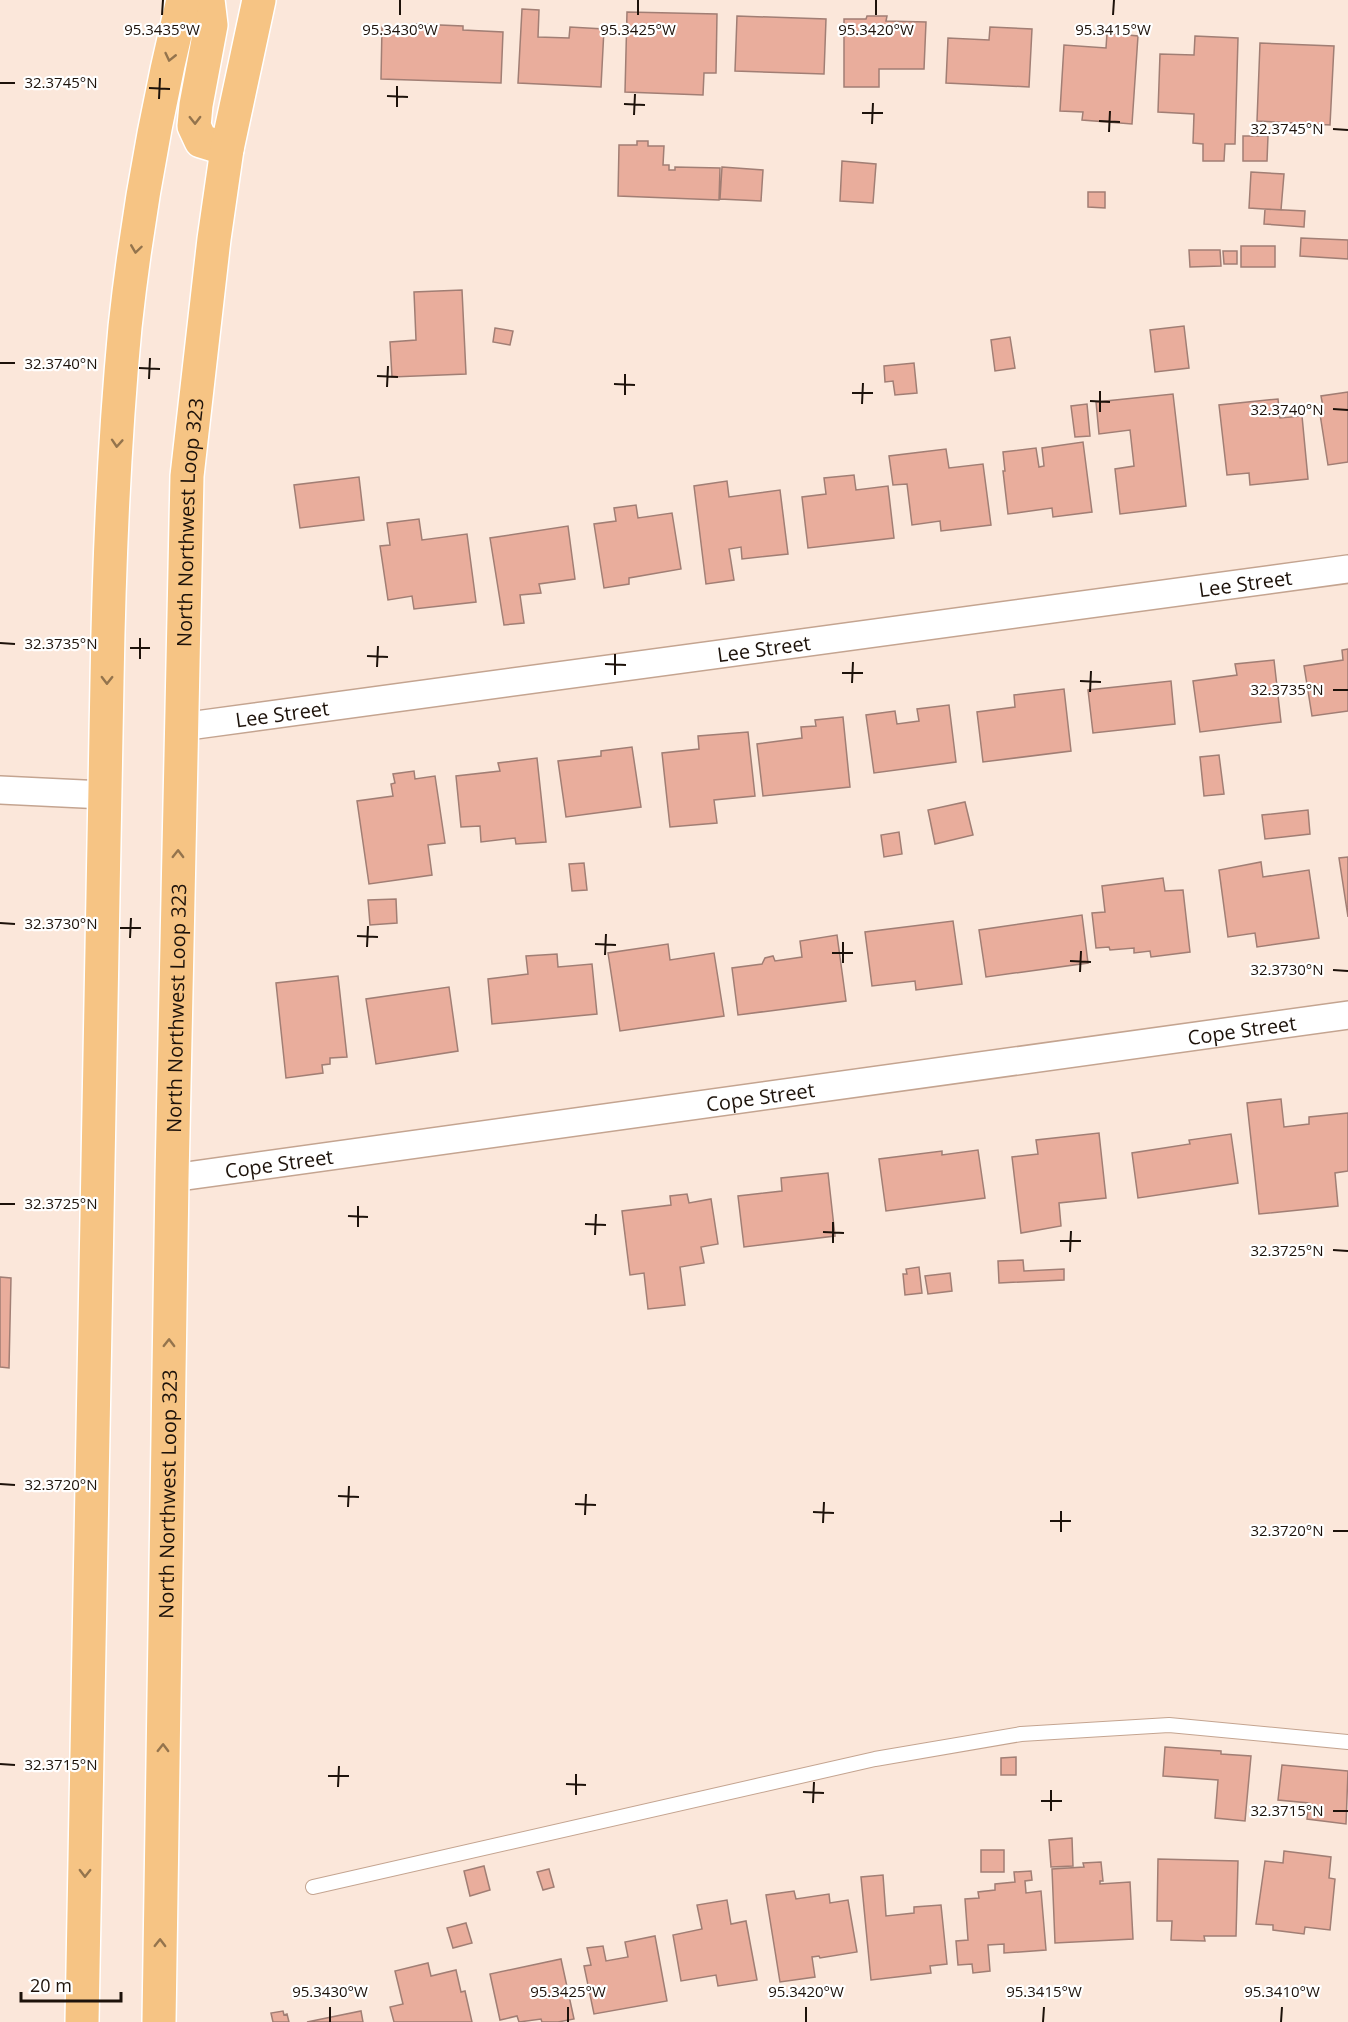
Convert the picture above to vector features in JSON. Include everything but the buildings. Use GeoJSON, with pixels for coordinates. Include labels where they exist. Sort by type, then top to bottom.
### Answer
{"type":"FeatureCollection","features":[{"type":"Feature","properties":{"kind":"highway"},"geometry":{"type":"LineString","coordinates":[[82,2022],[104,795],[113,486],[126,326],[155,130],[183,0]]}},
{"type":"Feature","properties":{"kind":"highway"},"geometry":{"type":"LineString","coordinates":[[208,0],[211,25],[194,126],[201,141],[227,149]]}},
{"type":"Feature","properties":{"kind":"highway","name":"North Northwest Loop 323"},"geometry":{"type":"LineString","coordinates":[[159,2022],[180,727],[187,476],[209,274],[227,149],[259,0]]}},
{"type":"Feature","properties":{"kind":"street","name":"Lee Street"},"geometry":{"type":"LineString","coordinates":[[180,727],[1348,568]]}},
{"type":"Feature","properties":{"kind":"street"},"geometry":{"type":"LineString","coordinates":[[0,790],[104,795]]}},
{"type":"Feature","properties":{"kind":"street","name":"Cope Street"},"geometry":{"type":"LineString","coordinates":[[172,1178],[1348,1015]]}},
{"type":"Feature","properties":{"kind":"lane"},"geometry":{"type":"LineString","coordinates":[[313,1887],[875,1759],[1021,1734],[1169,1725],[1348,1742]]}}]}
